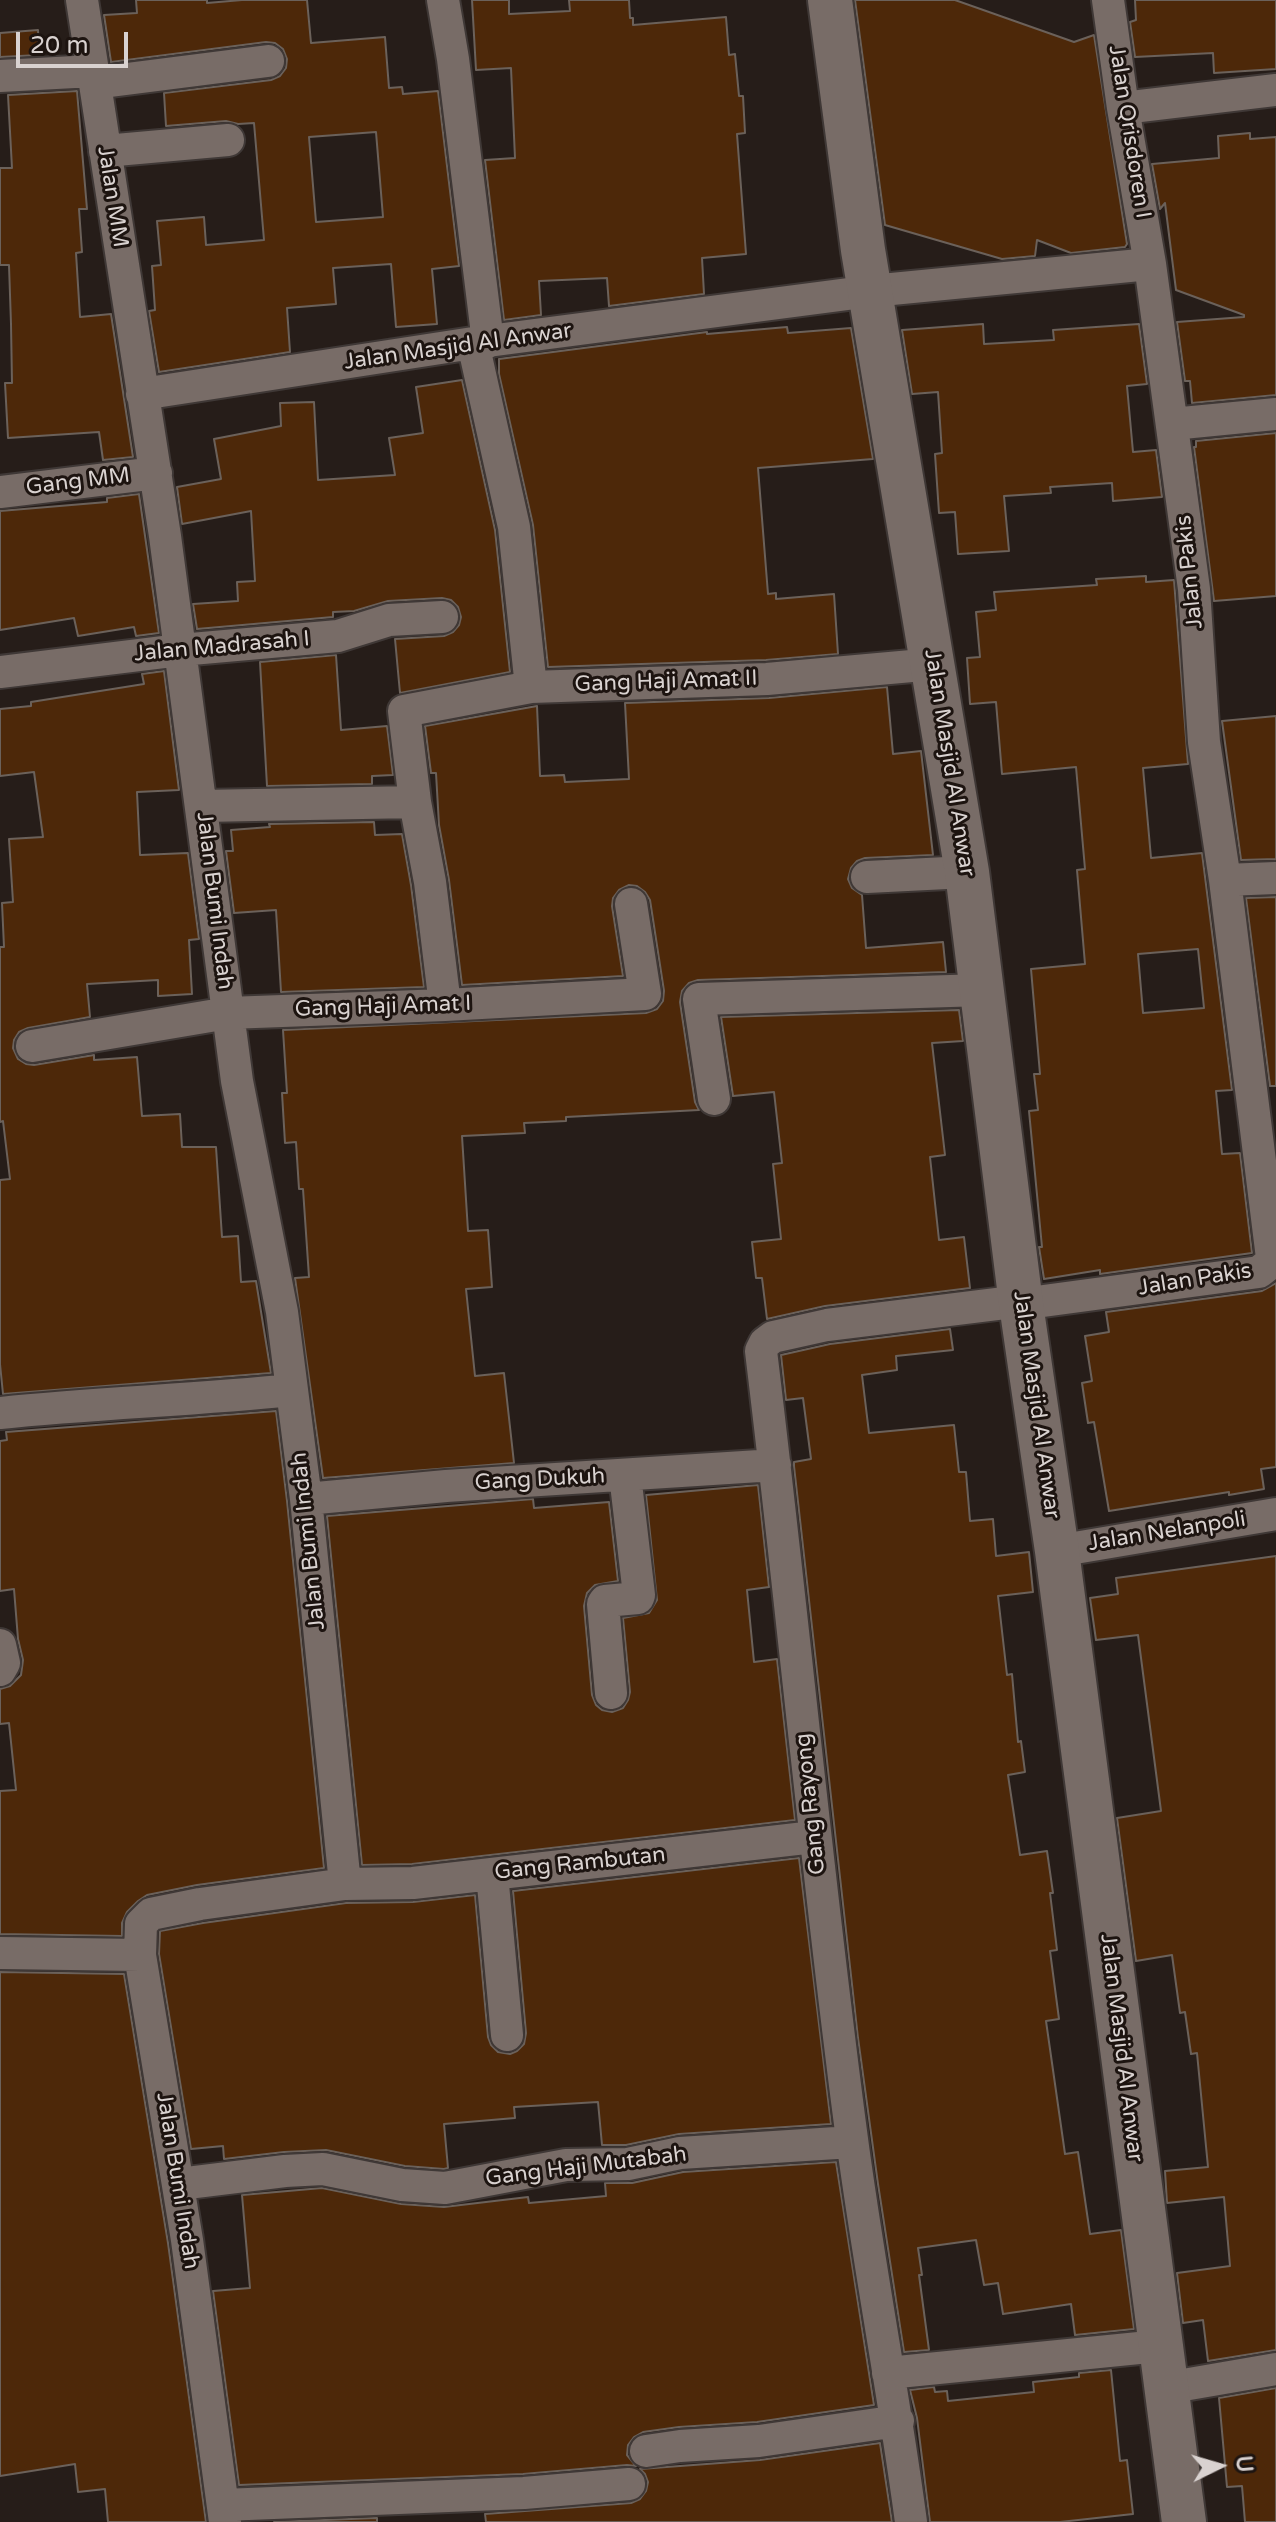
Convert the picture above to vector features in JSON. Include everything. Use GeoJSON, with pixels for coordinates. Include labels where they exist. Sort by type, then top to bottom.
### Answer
{"type":"FeatureCollection","features":[{"type":"Feature","properties":{"kind":"street","name":"Jalan MM"},"geometry":{"type":"LineString","coordinates":[[82,0],[142,394]]}},
{"type":"Feature","properties":{"kind":"street"},"geometry":{"type":"LineString","coordinates":[[443,0],[453,59],[480,342],[514,527],[531,687]]}},
{"type":"Feature","properties":{"kind":"street","name":"Jalan Masjid Al Anwar"},"geometry":{"type":"LineString","coordinates":[[830,0],[871,291],[967,872],[1021,1302],[1057,1551],[1184,2522]]}},
{"type":"Feature","properties":{"kind":"street","name":"Jalan Qrisdoren I"},"geometry":{"type":"LineString","coordinates":[[1108,0],[1150,264]]}},
{"type":"Feature","properties":{"kind":"street"},"geometry":{"type":"LineString","coordinates":[[0,76],[94,77],[268,61]]}},
{"type":"Feature","properties":{"kind":"street"},"geometry":{"type":"LineString","coordinates":[[1123,108],[1276,90]]}},
{"type":"Feature","properties":{"kind":"street"},"geometry":{"type":"LineString","coordinates":[[105,151],[228,140]]}},
{"type":"Feature","properties":{"kind":"street","name":"Jalan Masjid Al Anwar"},"geometry":{"type":"LineString","coordinates":[[142,394],[480,342],[871,291],[1150,264]]}},
{"type":"Feature","properties":{"kind":"street","name":"Jalan Pakis"},"geometry":{"type":"LineString","coordinates":[[1021,1302],[1252,1273],[1264,1269],[1272,1258],[1225,880],[1204,742],[1194,589],[1150,264]]}},
{"type":"Feature","properties":{"kind":"street","name":"Jalan Bumi Indah"},"geometry":{"type":"LineString","coordinates":[[142,394],[156,473],[237,1081],[282,1312],[306,1499],[345,1884],[200,1904],[151,1914],[141,1924],[140,1955],[179,2184],[224,2514]]}},
{"type":"Feature","properties":{"kind":"street"},"geometry":{"type":"LineString","coordinates":[[1172,424],[1276,414]]}},
{"type":"Feature","properties":{"kind":"street","name":"Gang MM"},"geometry":{"type":"LineString","coordinates":[[0,492],[156,473]]}},
{"type":"Feature","properties":{"kind":"street","name":"Jalan Madrasah I"},"geometry":{"type":"LineString","coordinates":[[0,672],[180,650],[338,636],[389,620],[442,617]]}},
{"type":"Feature","properties":{"kind":"street","name":"Gang Haji Amat II"},"geometry":{"type":"LineString","coordinates":[[415,802],[403,714],[406,710],[531,687],[767,679],[934,664]]}},
{"type":"Feature","properties":{"kind":"street"},"geometry":{"type":"LineString","coordinates":[[202,806],[415,802],[430,882],[445,1005]]}},
{"type":"Feature","properties":{"kind":"street"},"geometry":{"type":"LineString","coordinates":[[867,877],[967,872]]}},
{"type":"Feature","properties":{"kind":"street"},"geometry":{"type":"LineString","coordinates":[[1225,880],[1276,878]]}},
{"type":"Feature","properties":{"kind":"street","name":"Gang Haji Amat I"},"geometry":{"type":"LineString","coordinates":[[32,1046],[228,1013],[645,994],[631,904]]}},
{"type":"Feature","properties":{"kind":"street"},"geometry":{"type":"LineString","coordinates":[[714,1099],[699,999],[982,990]]}},
{"type":"Feature","properties":{"kind":"street","name":"Gang Rayong"},"geometry":{"type":"LineString","coordinates":[[911,2522],[898,2421],[852,2142],[814,1837],[761,1351],[773,1337],[827,1325],[1021,1302]]}},
{"type":"Feature","properties":{"kind":"street"},"geometry":{"type":"LineString","coordinates":[[0,1413],[292,1390]]}},
{"type":"Feature","properties":{"kind":"street","name":"Gang Dukuh"},"geometry":{"type":"LineString","coordinates":[[306,1499],[446,1486],[775,1465]]}},
{"type":"Feature","properties":{"kind":"street"},"geometry":{"type":"LineString","coordinates":[[611,1693],[603,1604],[605,1601],[638,1598],[639,1595],[625,1475]]}},
{"type":"Feature","properties":{"kind":"street","name":"Jalan Nelanpoli"},"geometry":{"type":"LineString","coordinates":[[1057,1551],[1276,1514]]}},
{"type":"Feature","properties":{"kind":"street"},"geometry":{"type":"LineString","coordinates":[[0,1645],[4,1663],[0,1670]]}},
{"type":"Feature","properties":{"kind":"street","name":"Gang Rambutan"},"geometry":{"type":"LineString","coordinates":[[345,1884],[413,1883],[814,1837]]}},
{"type":"Feature","properties":{"kind":"street"},"geometry":{"type":"LineString","coordinates":[[492,1874],[507,2035]]}},
{"type":"Feature","properties":{"kind":"street"},"geometry":{"type":"LineString","coordinates":[[0,1953],[140,1955]]}},
{"type":"Feature","properties":{"kind":"street","name":"Gang Haji Mutabah"},"geometry":{"type":"LineString","coordinates":[[179,2184],[323,2169],[402,2185],[445,2188],[566,2165],[628,2164],[680,2153],[852,2142]]}},
{"type":"Feature","properties":{"kind":"street"},"geometry":{"type":"LineString","coordinates":[[888,2373],[1163,2367],[1276,2369]]}},
{"type":"Feature","properties":{"kind":"street"},"geometry":{"type":"LineString","coordinates":[[646,2451],[759,2441],[898,2421]]}},
{"type":"Feature","properties":{"kind":"street"},"geometry":{"type":"LineString","coordinates":[[224,2514],[458,2509],[524,2493],[629,2484]]}},
{"type":"Feature","properties":{"kind":"building"},"geometry":{"type":"Polygon","coordinates":[[[136,0],[207,0],[207,3],[307,0],[311,43],[385,37],[389,88],[402,87],[403,94],[438,91],[459,266],[432,269],[437,324],[396,327],[391,264],[333,268],[336,304],[287,308],[290,352],[159,372],[149,311],[155,310],[152,266],[161,265],[157,221],[204,217],[206,245],[264,240],[254,123],[226,121],[166,126],[164,93],[271,80],[280,76],[286,68],[287,59],[283,49],[275,43],[266,42],[111,62],[104,15],[137,13],[136,0]],[[376,132],[309,137],[316,222],[383,217],[376,132]]]}},
{"type":"Feature","properties":{"kind":"building"},"geometry":{"type":"Polygon","coordinates":[[[472,0],[509,0],[509,14],[570,11],[569,0],[629,0],[633,25],[726,17],[729,55],[735,54],[739,96],[743,96],[745,133],[737,134],[746,254],[702,258],[704,294],[609,306],[607,278],[539,281],[541,315],[504,320],[485,160],[515,158],[511,68],[476,70],[472,0]]]}},
{"type":"Feature","properties":{"kind":"building"},"geometry":{"type":"Polygon","coordinates":[[[855,0],[955,0],[1074,42],[1094,35],[1127,244],[1125,247],[1071,253],[1037,240],[1035,256],[1002,259],[885,225],[855,0]]]}},
{"type":"Feature","properties":{"kind":"building"},"geometry":{"type":"Polygon","coordinates":[[[1135,0],[1276,0],[1276,69],[1214,73],[1213,53],[1135,57],[1130,22],[1136,20],[1135,0]]]}},
{"type":"Feature","properties":{"kind":"building"},"geometry":{"type":"Polygon","coordinates":[[[38,30],[39,55],[0,57],[0,33],[38,30]]]}},
{"type":"Feature","properties":{"kind":"building"},"geometry":{"type":"Polygon","coordinates":[[[77,91],[87,209],[79,209],[82,252],[76,253],[80,317],[111,314],[133,457],[103,460],[99,432],[8,438],[5,383],[12,383],[11,324],[9,265],[0,265],[0,168],[12,168],[8,95],[77,91]]]}},
{"type":"Feature","properties":{"kind":"building"},"geometry":{"type":"Polygon","coordinates":[[[1250,133],[1250,139],[1276,137],[1276,395],[1192,403],[1190,381],[1185,381],[1177,322],[1244,315],[1176,290],[1165,203],[1160,209],[1152,164],[1219,158],[1218,136],[1250,133]]]}},
{"type":"Feature","properties":{"kind":"building"},"geometry":{"type":"Polygon","coordinates":[[[983,324],[984,344],[1054,340],[1053,330],[1139,324],[1147,384],[1127,386],[1133,452],[1156,450],[1162,497],[1113,501],[1112,483],[1050,487],[1051,493],[1004,496],[1009,551],[958,554],[955,512],[939,513],[935,454],[942,453],[938,392],[912,394],[902,330],[983,324]]]}},
{"type":"Feature","properties":{"kind":"building"},"geometry":{"type":"Polygon","coordinates":[[[787,327],[788,333],[851,328],[873,459],[758,468],[768,594],[776,593],[776,599],[834,594],[838,654],[766,660],[548,667],[533,525],[499,374],[499,359],[707,332],[787,327]]]}},
{"type":"Feature","properties":{"kind":"building"},"geometry":{"type":"Polygon","coordinates":[[[462,380],[495,530],[510,672],[400,693],[395,639],[444,636],[459,625],[461,617],[458,607],[451,600],[442,598],[388,601],[354,611],[333,612],[333,617],[197,629],[193,604],[238,601],[237,582],[255,581],[251,511],[182,524],[177,487],[221,479],[214,439],[281,426],[280,403],[314,402],[318,480],[395,475],[389,438],[423,433],[416,387],[462,380]]]}},
{"type":"Feature","properties":{"kind":"building"},"geometry":{"type":"Polygon","coordinates":[[[1276,433],[1276,596],[1214,601],[1194,447],[1196,441],[1276,433]]]}},
{"type":"Feature","properties":{"kind":"building"},"geometry":{"type":"Polygon","coordinates":[[[139,494],[159,633],[136,636],[134,627],[78,636],[74,618],[0,630],[0,511],[107,502],[107,498],[139,494]]]}},
{"type":"Feature","properties":{"kind":"building"},"geometry":{"type":"Polygon","coordinates":[[[1146,576],[1146,582],[1174,580],[1188,764],[1143,768],[1151,858],[1202,853],[1232,1090],[1216,1091],[1222,1154],[1240,1153],[1252,1253],[1044,1279],[1029,1111],[1038,1110],[1034,1074],[1040,1074],[1031,969],[1085,964],[1077,870],[1085,869],[1076,767],[1002,774],[996,702],[970,704],[967,658],[980,657],[976,612],[996,610],[994,592],[1097,585],[1096,579],[1146,576]],[[1198,949],[1138,954],[1143,1013],[1204,1008],[1198,949]]]}},
{"type":"Feature","properties":{"kind":"building"},"geometry":{"type":"Polygon","coordinates":[[[336,655],[341,730],[387,726],[393,775],[372,776],[372,784],[267,786],[260,662],[336,655]]]}},
{"type":"Feature","properties":{"kind":"building"},"geometry":{"type":"Polygon","coordinates":[[[164,671],[179,790],[137,792],[140,855],[188,853],[199,939],[189,940],[192,994],[158,996],[158,980],[87,984],[90,1017],[28,1028],[19,1032],[13,1048],[18,1059],[34,1065],[94,1055],[94,1060],[137,1057],[142,1116],[180,1114],[182,1147],[216,1147],[222,1237],[238,1236],[241,1282],[256,1281],[271,1373],[3,1394],[0,1364],[0,1180],[10,1179],[3,1121],[0,1122],[0,947],[4,947],[2,903],[13,902],[9,839],[43,837],[34,772],[0,776],[0,709],[144,684],[142,674],[164,671]]]}},
{"type":"Feature","properties":{"kind":"building"},"geometry":{"type":"Polygon","coordinates":[[[887,687],[893,754],[921,751],[933,855],[865,858],[851,868],[848,879],[852,888],[862,895],[866,948],[943,942],[946,972],[698,980],[689,983],[682,991],[680,1002],[695,1102],[699,1110],[566,1117],[566,1121],[524,1123],[525,1133],[462,1136],[468,1231],[488,1230],[492,1287],[466,1289],[475,1376],[504,1373],[514,1463],[323,1478],[295,1278],[309,1277],[303,1189],[299,1189],[296,1142],[285,1143],[282,1093],[287,1093],[283,1030],[646,1013],[657,1009],[663,1001],[650,900],[637,886],[629,885],[619,890],[612,906],[623,976],[462,985],[439,825],[436,773],[431,773],[425,726],[537,706],[540,776],[564,775],[565,782],[629,779],[625,703],[769,698],[887,687]]]}},
{"type":"Feature","properties":{"kind":"building"},"geometry":{"type":"Polygon","coordinates":[[[1276,716],[1276,859],[1241,860],[1222,721],[1276,716]]]}},
{"type":"Feature","properties":{"kind":"building"},"geometry":{"type":"Polygon","coordinates":[[[374,822],[375,835],[402,834],[424,987],[281,992],[276,910],[234,913],[226,851],[233,851],[231,830],[270,827],[269,824],[374,822]]]}},
{"type":"Feature","properties":{"kind":"building"},"geometry":{"type":"Polygon","coordinates":[[[1276,897],[1276,1086],[1270,1086],[1246,898],[1276,897]]]}},
{"type":"Feature","properties":{"kind":"building"},"geometry":{"type":"Polygon","coordinates":[[[959,1010],[963,1041],[932,1043],[945,1155],[930,1157],[939,1240],[964,1237],[970,1288],[825,1306],[767,1319],[762,1278],[756,1278],[752,1242],[781,1239],[773,1164],[782,1163],[774,1092],[733,1096],[721,1017],[959,1010]]]}},
{"type":"Feature","properties":{"kind":"building"},"geometry":{"type":"Polygon","coordinates":[[[1276,1283],[1276,1467],[1261,1469],[1264,1489],[1109,1511],[1094,1422],[1088,1423],[1082,1383],[1092,1381],[1085,1336],[1109,1332],[1106,1312],[1262,1291],[1276,1283]]]}},
{"type":"Feature","properties":{"kind":"building"},"geometry":{"type":"Polygon","coordinates":[[[950,1329],[953,1350],[896,1356],[897,1370],[862,1375],[869,1433],[954,1425],[959,1472],[966,1472],[970,1521],[993,1519],[996,1556],[1029,1552],[1033,1592],[998,1596],[1007,1675],[1012,1674],[1018,1742],[1021,1741],[1025,1772],[1008,1775],[1020,1855],[1047,1851],[1057,1950],[1050,1951],[1059,2019],[1046,2021],[1065,2154],[1078,2152],[1090,2234],[1121,2230],[1134,2329],[1075,2335],[1071,2304],[1003,2314],[998,2283],[984,2285],[976,2240],[918,2248],[929,2350],[904,2352],[858,2038],[794,1466],[794,1462],[811,1459],[803,1398],[786,1400],[781,1355],[830,1344],[950,1329]]]}},
{"type":"Feature","properties":{"kind":"building"},"geometry":{"type":"Polygon","coordinates":[[[276,1411],[324,1868],[147,1895],[127,1912],[122,1923],[122,1936],[0,1934],[0,1791],[16,1790],[9,1723],[0,1724],[0,1689],[10,1686],[21,1675],[23,1660],[14,1589],[0,1591],[0,1441],[7,1440],[6,1432],[276,1411]]]}},
{"type":"Feature","properties":{"kind":"building"},"geometry":{"type":"Polygon","coordinates":[[[758,1485],[769,1587],[747,1590],[754,1662],[777,1659],[795,1820],[412,1864],[362,1865],[327,1516],[533,1499],[534,1508],[609,1502],[618,1581],[595,1585],[587,1593],[584,1606],[592,1695],[596,1705],[612,1712],[623,1708],[630,1692],[623,1618],[649,1613],[657,1600],[646,1495],[758,1485]]]}},
{"type":"Feature","properties":{"kind":"building"},"geometry":{"type":"Polygon","coordinates":[[[1276,1556],[1276,2350],[1208,2361],[1203,2320],[1183,2323],[1177,2273],[1230,2266],[1224,2197],[1167,2203],[1165,2171],[1208,2167],[1197,2053],[1191,2054],[1185,2012],[1180,2013],[1172,1955],[1136,1961],[1117,1818],[1161,1811],[1138,1635],[1096,1640],[1090,1598],[1118,1594],[1116,1578],[1276,1556]]]}},
{"type":"Feature","properties":{"kind":"building"},"geometry":{"type":"Polygon","coordinates":[[[799,1858],[831,2124],[679,2134],[626,2145],[602,2145],[598,2102],[514,2107],[515,2118],[444,2124],[448,2168],[444,2169],[405,2166],[326,2150],[224,2159],[223,2146],[191,2149],[159,1954],[160,1931],[346,1903],[413,1902],[475,1895],[488,2037],[498,2052],[510,2054],[524,2044],[526,2033],[513,1891],[799,1858]]]}},
{"type":"Feature","properties":{"kind":"building"},"geometry":{"type":"Polygon","coordinates":[[[0,1972],[124,1974],[168,2243],[206,2522],[108,2522],[105,2489],[78,2492],[75,2464],[0,2476],[0,1972]]]}},
{"type":"Feature","properties":{"kind":"building"},"geometry":{"type":"Polygon","coordinates":[[[836,2162],[874,2405],[757,2422],[643,2432],[628,2445],[627,2455],[636,2466],[523,2474],[239,2485],[213,2291],[250,2288],[242,2195],[322,2188],[401,2204],[444,2207],[528,2197],[529,2203],[606,2196],[605,2183],[632,2183],[683,2172],[836,2162]]]}},
{"type":"Feature","properties":{"kind":"building"},"geometry":{"type":"Polygon","coordinates":[[[1111,2370],[1120,2461],[1127,2460],[1133,2514],[1060,2522],[930,2522],[917,2418],[910,2390],[934,2387],[935,2392],[947,2391],[948,2401],[1034,2392],[1033,2382],[1111,2370]]]}},
{"type":"Feature","properties":{"kind":"building"},"geometry":{"type":"Polygon","coordinates":[[[1276,2388],[1276,2522],[1245,2522],[1242,2486],[1227,2487],[1219,2398],[1276,2388]]]}},
{"type":"Feature","properties":{"kind":"building"},"geometry":{"type":"Polygon","coordinates":[[[880,2443],[892,2522],[486,2522],[485,2514],[631,2503],[640,2499],[646,2491],[648,2482],[640,2469],[760,2460],[880,2443]]]}},
{"type":"Feature","properties":{"kind":"building"},"geometry":{"type":"Polygon","coordinates":[[[377,2518],[377,2522],[274,2522],[377,2518]]]}}]}
